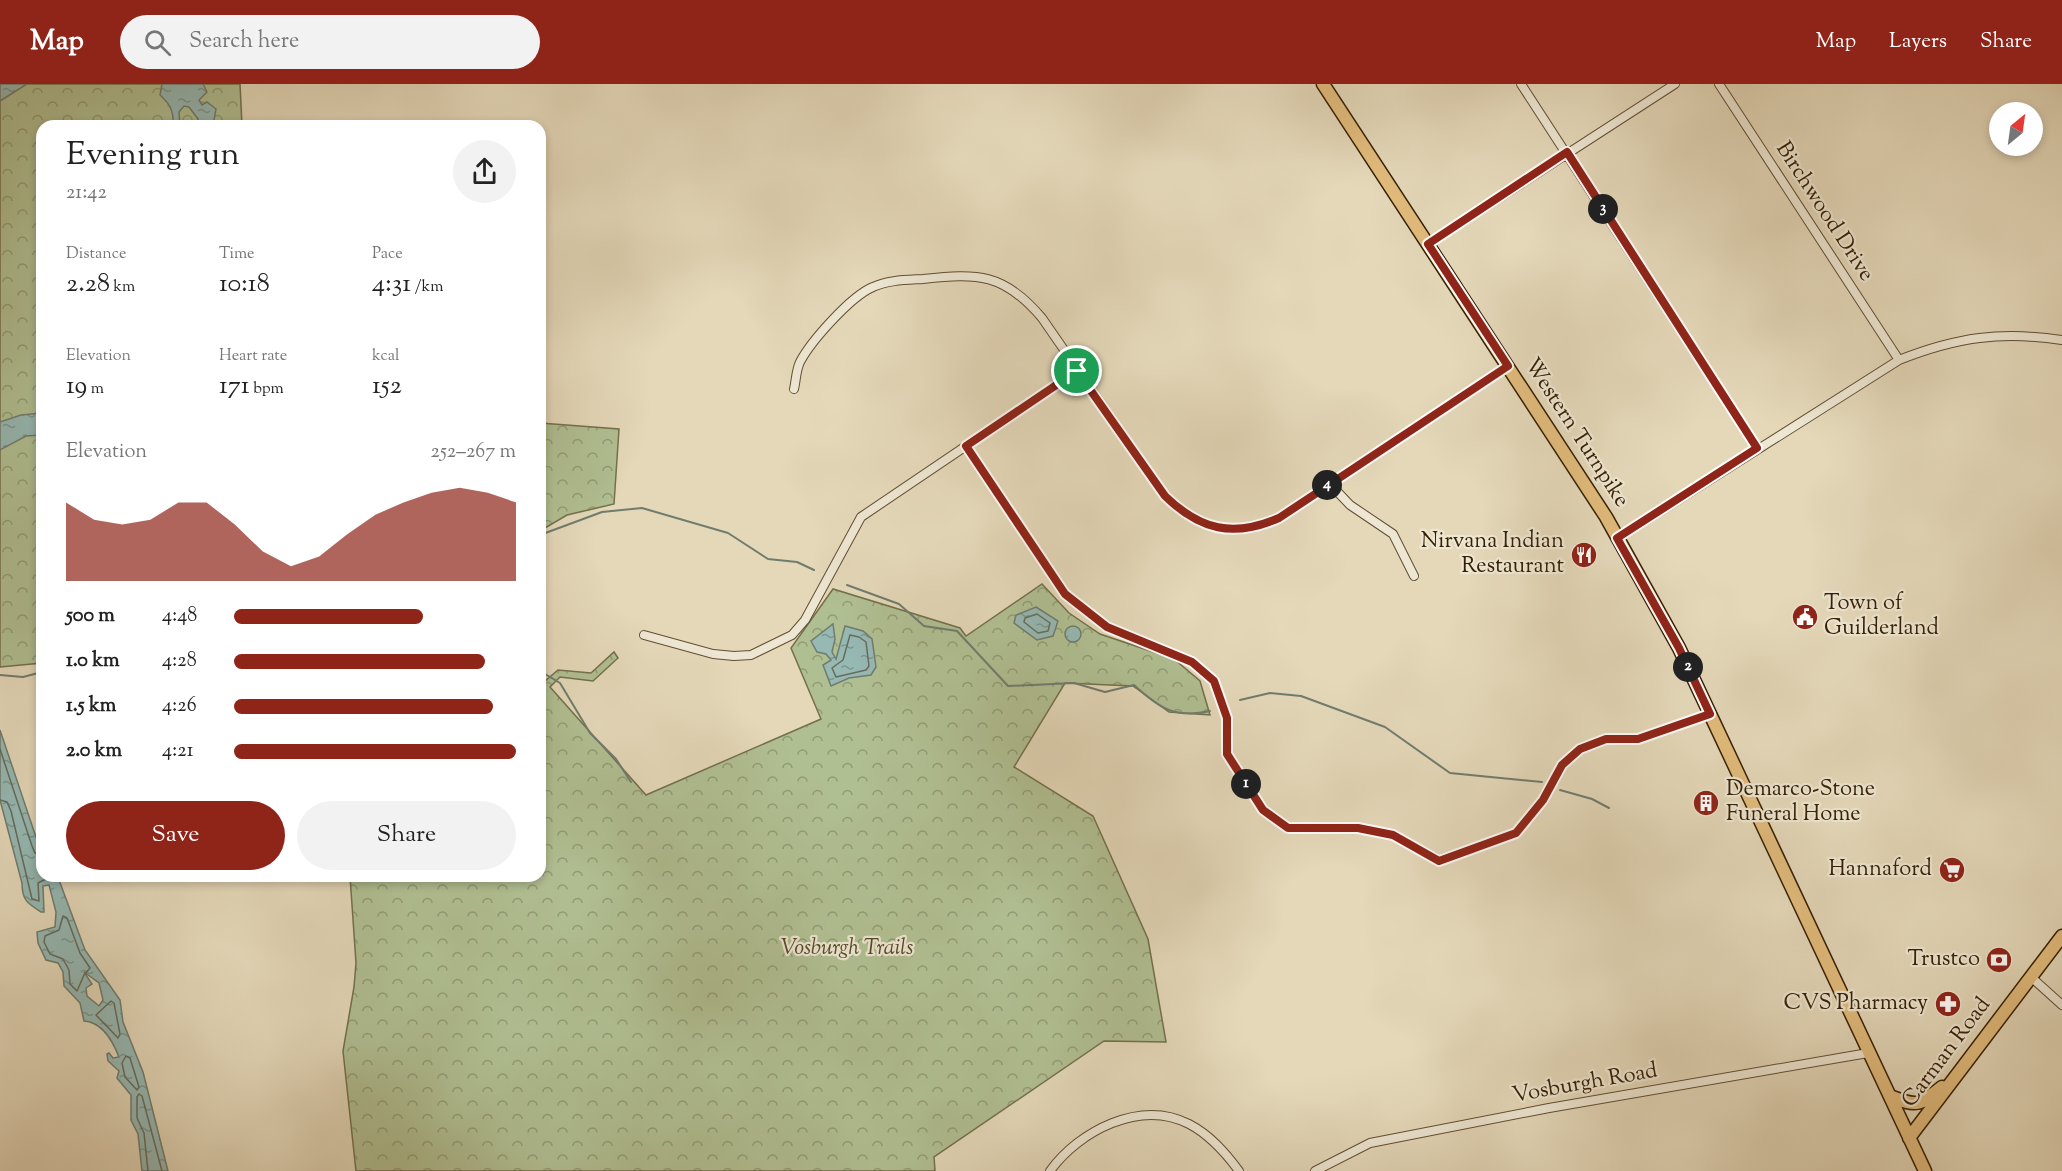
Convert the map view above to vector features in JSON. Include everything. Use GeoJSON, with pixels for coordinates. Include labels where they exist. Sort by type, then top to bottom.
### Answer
{"type":"FeatureCollection","features":[{"type":"Feature","properties":{"kind":"main road","name":"Western Turnpike"},"geometry":{"type":"LineString","coordinates":[[1323,84],[1508,366],[1617,538],[1679,648],[1925,1171]]}},
{"type":"Feature","properties":{"kind":"main road","name":"Carman Road"},"geometry":{"type":"LineString","coordinates":[[1909,1138],[2062,936]]}},
{"type":"Feature","properties":{"kind":"main road"},"geometry":{"type":"LineString","coordinates":[[1890,1096],[1907,1103],[1922,1103],[1957,1075]]}},
{"type":"Feature","properties":{"kind":"street"},"geometry":{"type":"LineString","coordinates":[[1521,84],[1757,448]]}},
{"type":"Feature","properties":{"kind":"street"},"geometry":{"type":"LineString","coordinates":[[1428,244],[1675,84]]}},
{"type":"Feature","properties":{"kind":"street","name":"Birchwood Drive"},"geometry":{"type":"LineString","coordinates":[[1719,84],[1899,360]]}},
{"type":"Feature","properties":{"kind":"street"},"geometry":{"type":"LineString","coordinates":[[794,389],[799,363],[852,300],[872,287],[889,282],[964,274],[986,278],[1004,284],[1028,302],[1165,496],[1176,506],[1209,526],[1243,529],[1263,525],[1279,518],[1508,366]]}},
{"type":"Feature","properties":{"kind":"street"},"geometry":{"type":"LineString","coordinates":[[1617,538],[1899,360],[1941,344],[1980,336],[1998,334],[2062,340]]}},
{"type":"Feature","properties":{"kind":"street"},"geometry":{"type":"LineString","coordinates":[[644,634],[713,654],[734,656],[751,655],[792,635],[805,620],[861,517],[1077,371]]}},
{"type":"Feature","properties":{"kind":"street"},"geometry":{"type":"LineString","coordinates":[[966,446],[1065,594],[1107,627],[1192,662],[1214,681],[1227,718],[1227,754],[1263,810],[1288,828],[1358,828],[1393,835],[1439,861],[1516,833],[1543,800],[1562,765],[1580,749],[1606,739],[1638,739],[1710,714]]}},
{"type":"Feature","properties":{"kind":"street"},"geometry":{"type":"LineString","coordinates":[[1330,484],[1350,505],[1393,534],[1414,576]]}},
{"type":"Feature","properties":{"kind":"street"},"geometry":{"type":"LineString","coordinates":[[2031,976],[2062,1005]]}},
{"type":"Feature","properties":{"kind":"street","name":"Vosburgh Road"},"geometry":{"type":"LineString","coordinates":[[1315,1171],[1370,1143],[1549,1108],[1868,1053]]}},
{"type":"Feature","properties":{"kind":"street"},"geometry":{"type":"LineString","coordinates":[[1050,1171],[1070,1148],[1092,1132],[1118,1120],[1143,1116],[1187,1123],[1224,1150],[1239,1171]]}},
{"type":"Feature","properties":{"kind":"green space"},"geometry":{"type":"Polygon","coordinates":[[[0,84],[240,84],[242,120],[36,120],[36,664],[0,667],[0,84]]]}},
{"type":"Feature","properties":{"kind":"green space"},"geometry":{"type":"Polygon","coordinates":[[[546,423],[619,429],[614,504],[567,515],[546,527],[546,423]]]}},
{"type":"Feature","properties":{"kind":"green space","name":"Vosburgh Trails"},"geometry":{"type":"Polygon","coordinates":[[[1042,584],[1069,613],[1100,634],[1174,659],[1200,681],[1210,715],[1169,712],[1133,686],[1065,683],[1014,767],[1093,816],[1148,939],[1166,1042],[1104,1041],[934,1157],[935,1171],[356,1171],[343,1051],[356,963],[350,882],[546,882],[546,680],[558,670],[591,673],[614,652],[618,658],[593,681],[560,677],[550,687],[646,795],[821,719],[791,648],[833,589],[960,628],[966,636],[1042,584]]]}},
{"type":"Feature","properties":{"kind":"water"},"geometry":{"type":"Polygon","coordinates":[[[0,84],[27,84],[0,101],[0,84]]]}},
{"type":"Feature","properties":{"kind":"water"},"geometry":{"type":"Polygon","coordinates":[[[162,84],[203,84],[207,92],[199,100],[202,105],[207,102],[216,109],[214,120],[198,120],[189,107],[184,106],[179,112],[180,120],[173,120],[171,109],[160,95],[162,84]]]}},
{"type":"Feature","properties":{"kind":"water"},"geometry":{"type":"Polygon","coordinates":[[[36,414],[36,435],[26,436],[0,450],[0,422],[21,415],[36,414]]]}},
{"type":"Feature","properties":{"kind":"water"},"geometry":{"type":"Polygon","coordinates":[[[1036,607],[1058,621],[1053,636],[1037,640],[1014,623],[1016,615],[1036,607]]]}},
{"type":"Feature","properties":{"kind":"water"},"geometry":{"type":"Polygon","coordinates":[[[833,624],[835,639],[832,652],[836,659],[845,626],[863,631],[872,639],[876,667],[871,675],[849,678],[831,686],[823,665],[831,660],[826,654],[817,652],[811,641],[833,624]]]}},
{"type":"Feature","properties":{"kind":"water"},"geometry":{"type":"Polygon","coordinates":[[[1070,626],[1076,626],[1081,634],[1079,640],[1070,642],[1065,637],[1065,631],[1070,626]]]}},
{"type":"Feature","properties":{"kind":"water"},"geometry":{"type":"Polygon","coordinates":[[[0,730],[36,837],[36,882],[60,882],[85,950],[120,1000],[123,1022],[143,1072],[168,1171],[142,1171],[138,1134],[131,1120],[131,1095],[117,1078],[119,1071],[108,1061],[107,1054],[109,1053],[113,1058],[119,1057],[117,1051],[102,1029],[91,1022],[84,1021],[80,1003],[64,986],[63,972],[58,963],[46,960],[38,943],[37,932],[55,927],[56,912],[49,885],[43,886],[44,912],[41,912],[24,897],[0,800],[0,730]],[[84,972],[92,984],[86,988],[87,996],[99,1006],[103,1000],[99,983],[84,972]]]}},
{"type":"Feature","properties":{"kind":"waterway"},"geometry":{"type":"LineString","coordinates":[[546,533],[602,512],[642,508],[728,533],[768,559],[797,562],[814,570]]}},
{"type":"Feature","properties":{"kind":"waterway"},"geometry":{"type":"LineString","coordinates":[[847,585],[899,604],[924,626],[957,631],[1008,686],[1074,683],[1105,692],[1134,685],[1168,710],[1187,714],[1210,711]]}},
{"type":"Feature","properties":{"kind":"waterway"},"geometry":{"type":"LineString","coordinates":[[0,675],[23,677],[36,674]]}},
{"type":"Feature","properties":{"kind":"waterway"},"geometry":{"type":"LineString","coordinates":[[546,675],[560,683],[590,733],[616,759],[631,782]]}},
{"type":"Feature","properties":{"kind":"waterway"},"geometry":{"type":"LineString","coordinates":[[1240,700],[1270,693],[1301,696],[1385,727],[1450,773],[1542,782]]}},
{"type":"Feature","properties":{"kind":"waterway"},"geometry":{"type":"LineString","coordinates":[[1560,790],[1592,799],[1609,808]]}},
{"type":"Feature","properties":{"kind":"place","name":"Nirvana Indian Restaurant"},"geometry":{"type":"Point","coordinates":[1584,555]}},
{"type":"Feature","properties":{"kind":"place","name":"Town of Guilderland"},"geometry":{"type":"Point","coordinates":[1805,617]}},
{"type":"Feature","properties":{"kind":"place","name":"Demarco-Stone Funeral Home"},"geometry":{"type":"Point","coordinates":[1706,803]}},
{"type":"Feature","properties":{"kind":"place","name":"Hannaford"},"geometry":{"type":"Point","coordinates":[1952,870]}},
{"type":"Feature","properties":{"kind":"place","name":"Trustco"},"geometry":{"type":"Point","coordinates":[1999,960]}},
{"type":"Feature","properties":{"kind":"place","name":"CVS Pharmacy"},"geometry":{"type":"Point","coordinates":[1948,1004]}},
{"type":"Feature","properties":{"kind":"route"},"geometry":{"type":"LineString","coordinates":[[1567,152],[1757,448],[1617,538],[1679,648],[1710,714],[1638,739],[1606,739],[1580,749],[1562,765],[1543,800],[1516,833],[1439,861],[1393,835],[1358,828],[1288,828],[1263,810],[1227,754],[1227,718],[1214,681],[1192,662],[1107,627],[1065,594],[966,446],[1077,371],[1165,496],[1176,506],[1209,526],[1220,529],[1243,529],[1263,525],[1279,518],[1508,366],[1428,244],[1567,152]]}}]}
